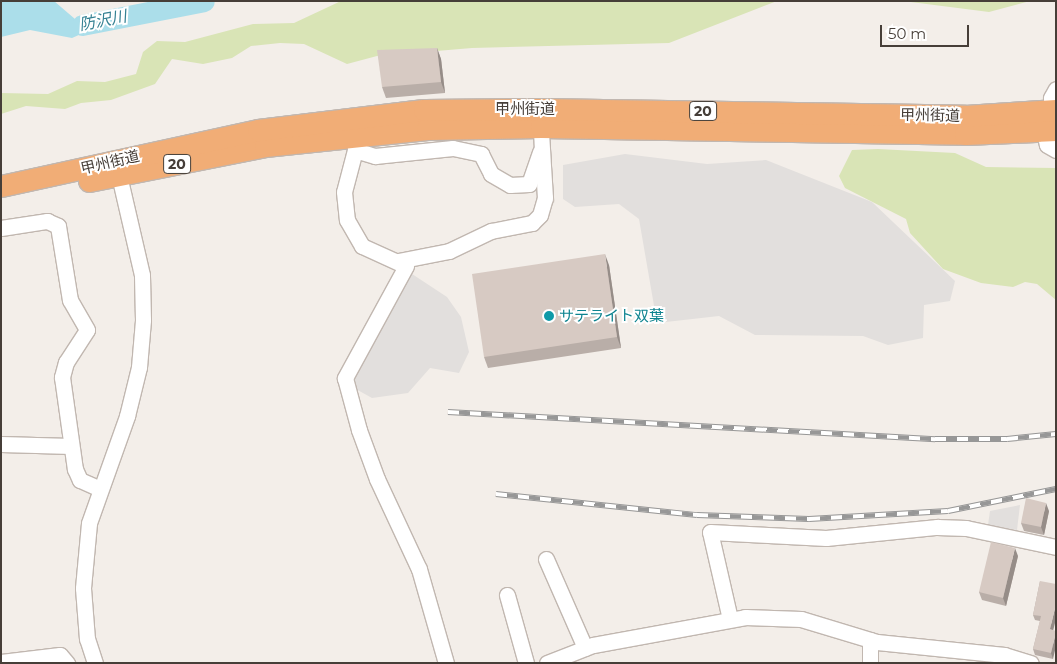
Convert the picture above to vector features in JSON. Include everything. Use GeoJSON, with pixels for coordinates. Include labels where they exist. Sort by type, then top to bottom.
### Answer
{"type":"FeatureCollection","features":[{"type":"Feature","properties":{"kind":"highway","name":"甲州街道"},"geometry":{"type":"LineString","coordinates":[[1,200],[258,130],[424,110],[541,127]]}},
{"type":"Feature","properties":{"kind":"highway","name":"甲州街道"},"geometry":{"type":"LineString","coordinates":[[1,186],[265,146],[355,143],[427,129],[541,127],[966,134],[1052,121]]}},
{"type":"Feature","properties":{"kind":"street"},"geometry":{"type":"LineString","coordinates":[[1056,89],[1051,98],[1052,121],[1047,145],[1056,150]]}},
{"type":"Feature","properties":{"kind":"street"},"geometry":{"type":"LineString","coordinates":[[446,663],[419,569],[377,479],[359,430],[345,378],[406,266],[362,246],[347,220],[344,192],[355,143],[375,156],[453,148],[481,154],[491,174],[510,185],[529,184],[541,127]]}},
{"type":"Feature","properties":{"kind":"street"},"geometry":{"type":"LineString","coordinates":[[398,261],[449,251],[491,231],[532,223],[540,215],[545,198],[541,127]]}},
{"type":"Feature","properties":{"kind":"street"},"geometry":{"type":"LineString","coordinates":[[95,663],[87,638],[83,588],[89,523],[127,416],[139,366],[144,320],[142,275],[117,167]]}},
{"type":"Feature","properties":{"kind":"street"},"geometry":{"type":"LineString","coordinates":[[1,228],[47,221],[58,226],[70,300],[87,330],[66,362],[62,377],[71,446],[75,469],[80,480],[100,489]]}},
{"type":"Feature","properties":{"kind":"street"},"geometry":{"type":"LineString","coordinates":[[1,444],[71,446]]}},
{"type":"Feature","properties":{"kind":"street"},"geometry":{"type":"LineString","coordinates":[[730,619],[710,532],[826,538],[937,527],[966,528],[1056,547]]}},
{"type":"Feature","properties":{"kind":"street"},"geometry":{"type":"LineString","coordinates":[[546,559],[585,648]]}},
{"type":"Feature","properties":{"kind":"street"},"geometry":{"type":"LineString","coordinates":[[507,595],[526,663]]}},
{"type":"Feature","properties":{"kind":"street"},"geometry":{"type":"LineString","coordinates":[[546,663],[585,648],[730,619],[801,619],[870,640],[1004,655],[1031,663]]}},
{"type":"Feature","properties":{"kind":"street"},"geometry":{"type":"LineString","coordinates":[[870,640],[870,663]]}},
{"type":"Feature","properties":{"kind":"street"},"geometry":{"type":"LineString","coordinates":[[1,662],[60,655],[67,663]]}},
{"type":"Feature","properties":{"kind":"green space"},"geometry":{"type":"Polygon","coordinates":[[[341,1],[777,1],[669,43],[472,48],[377,56],[347,64],[304,44],[280,43],[251,46],[232,58],[203,64],[172,59],[155,84],[111,100],[81,103],[65,109],[26,106],[1,114],[1,93],[48,94],[77,81],[105,82],[136,74],[143,52],[157,41],[185,42],[253,24],[294,23],[341,1]]]}},
{"type":"Feature","properties":{"kind":"green space"},"geometry":{"type":"Polygon","coordinates":[[[903,1],[1030,1],[989,12],[903,1]]]}},
{"type":"Feature","properties":{"kind":"green space"},"geometry":{"type":"Polygon","coordinates":[[[878,149],[955,153],[986,167],[1056,168],[1056,300],[1037,284],[1025,282],[1013,287],[981,283],[943,269],[910,233],[906,219],[845,188],[839,176],[852,150],[878,149]]]}},
{"type":"Feature","properties":{"kind":"shaded area"},"geometry":{"type":"Polygon","coordinates":[[[625,154],[707,164],[766,160],[872,202],[955,281],[950,301],[924,305],[923,338],[888,345],[863,336],[755,335],[719,316],[657,323],[639,219],[619,204],[575,207],[563,199],[563,165],[625,154]]]}},
{"type":"Feature","properties":{"kind":"shaded area"},"geometry":{"type":"Polygon","coordinates":[[[409,272],[447,297],[461,317],[469,352],[459,373],[430,368],[408,393],[372,398],[354,388],[349,379],[409,272]]]}},
{"type":"Feature","properties":{"kind":"shaded area"},"geometry":{"type":"Polygon","coordinates":[[[1020,505],[1017,530],[988,525],[990,511],[1020,505]]]}},
{"type":"Feature","properties":{"kind":"water"},"geometry":{"type":"Polygon","coordinates":[[[1,1],[54,1],[75,19],[113,20],[72,38],[30,30],[1,37],[1,1]]]}},
{"type":"Feature","properties":{"kind":"building"},"geometry":{"type":"Polygon","coordinates":[[[437,48],[441,82],[382,87],[377,50],[437,48]]]}},
{"type":"Feature","properties":{"kind":"building","name":"サテライト双葉"},"geometry":{"type":"Polygon","coordinates":[[[605,254],[617,337],[484,357],[472,274],[605,254]]]}},
{"type":"Feature","properties":{"kind":"building"},"geometry":{"type":"Polygon","coordinates":[[[1026,498],[1046,503],[1041,527],[1021,523],[1026,498]]]}},
{"type":"Feature","properties":{"kind":"building"},"geometry":{"type":"Polygon","coordinates":[[[991,542],[1015,548],[1003,598],[979,592],[991,542]]]}},
{"type":"Feature","properties":{"kind":"building"},"geometry":{"type":"Polygon","coordinates":[[[1040,581],[1056,584],[1056,604],[1050,629],[1056,632],[1051,653],[1033,649],[1041,616],[1033,615],[1040,581]]]}},
{"type":"Feature","properties":{"kind":"waterway","name":"防沢川"},"geometry":{"type":"LineString","coordinates":[[82,25],[204,1]]}},
{"type":"Feature","properties":{"kind":"railway"},"geometry":{"type":"LineString","coordinates":[[448,412],[935,439],[1007,439],[1056,434]]}},
{"type":"Feature","properties":{"kind":"railway"},"geometry":{"type":"LineString","coordinates":[[496,494],[697,515],[809,519],[948,511],[1056,489]]}},
{"type":"Feature","properties":{"kind":"place","name":"サテライト双葉"},"geometry":{"type":"Point","coordinates":[549,316]}}]}
